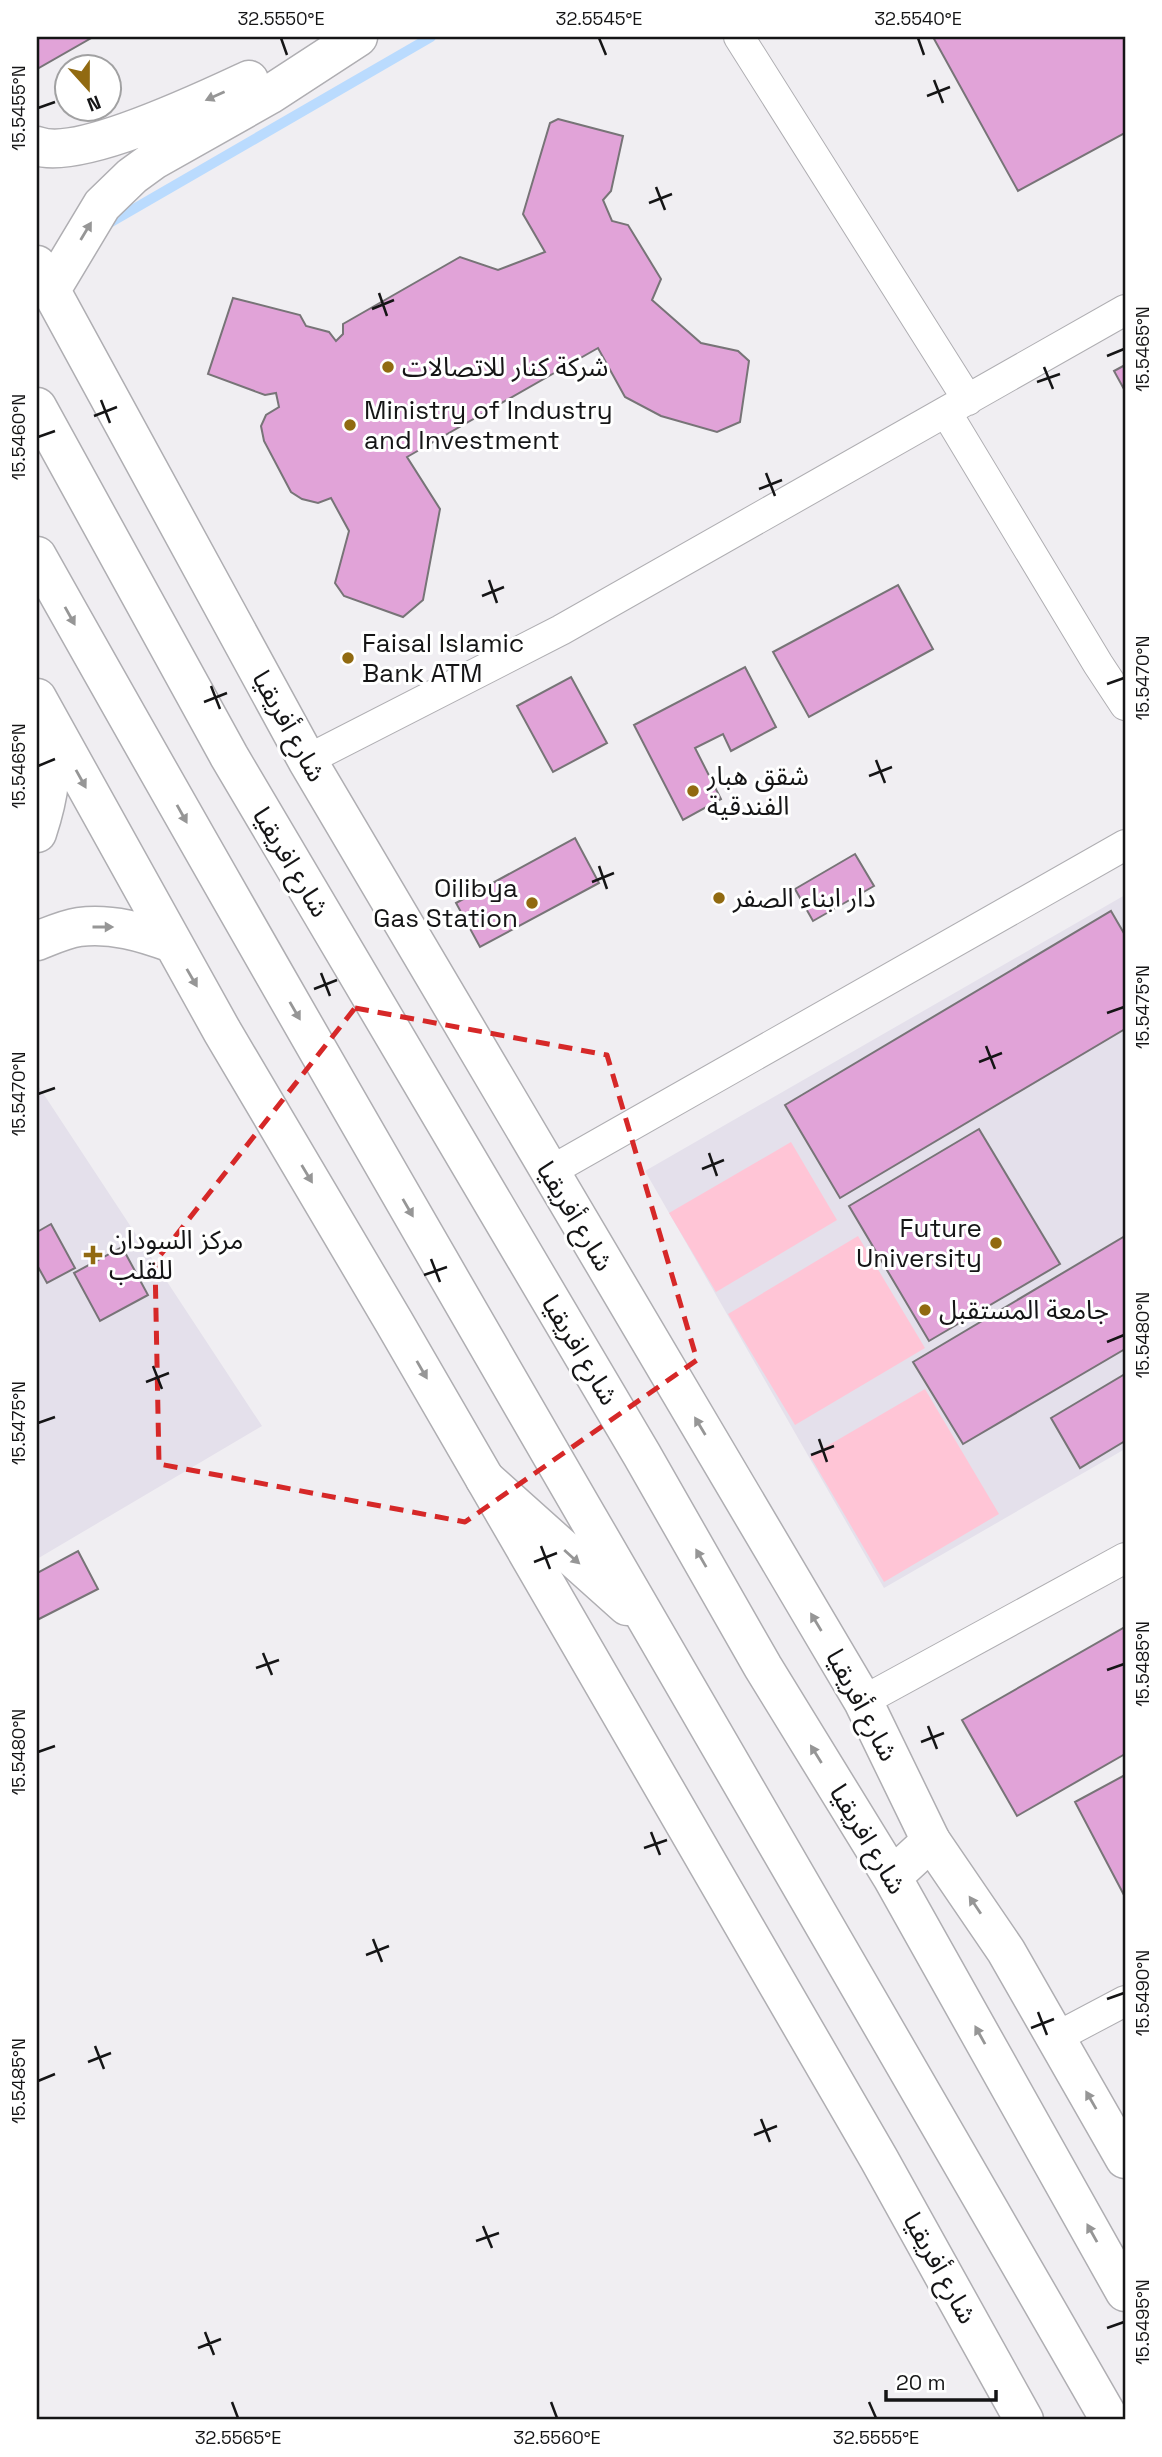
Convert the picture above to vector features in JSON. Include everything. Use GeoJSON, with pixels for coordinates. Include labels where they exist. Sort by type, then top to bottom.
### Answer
{"type":"FeatureCollection","features":[{"type":"Feature","properties":{"kind":"main road"},"geometry":{"type":"LineString","coordinates":[[44,277],[115,191],[154,160],[269,95],[358,37]]}},
{"type":"Feature","properties":{"kind":"main road"},"geometry":{"type":"LineString","coordinates":[[37,146],[45,149],[75,147],[109,138],[195,105],[260,75],[325,56]]}},
{"type":"Feature","properties":{"kind":"main road","name":"شارع أفريقيا"},"geometry":{"type":"LineString","coordinates":[[44,277],[307,760],[863,1701],[931,1841],[1006,1951],[1125,2159]]}},
{"type":"Feature","properties":{"kind":"main road","name":"شارع افريقيا"},"geometry":{"type":"LineString","coordinates":[[37,407],[229,757],[642,1455],[763,1667],[892,1877],[1125,2292]]}},
{"type":"Feature","properties":{"kind":"main road"},"geometry":{"type":"LineString","coordinates":[[37,556],[214,870],[1110,2420]]}},
{"type":"Feature","properties":{"kind":"main road"},"geometry":{"type":"LineString","coordinates":[[37,833],[50,785],[51,759],[40,703]]}},
{"type":"Feature","properties":{"kind":"main road","name":"شارع أفريقيا"},"geometry":{"type":"LineString","coordinates":[[40,703],[172,943],[865,2135],[1024,2420]]}},
{"type":"Feature","properties":{"kind":"main road"},"geometry":{"type":"LineString","coordinates":[[37,941],[77,927],[96,926],[145,933],[172,943]]}},
{"type":"Feature","properties":{"kind":"main road"},"geometry":{"type":"LineString","coordinates":[[485,1479],[652,1629]]}},
{"type":"Feature","properties":{"kind":"main road"},"geometry":{"type":"LineString","coordinates":[[892,1877],[931,1841]]}},
{"type":"Feature","properties":{"kind":"street"},"geometry":{"type":"LineString","coordinates":[[739,37],[957,406],[1091,653],[1125,705]]}},
{"type":"Feature","properties":{"kind":"street"},"geometry":{"type":"LineString","coordinates":[[307,760],[561,630],[1125,310]]}},
{"type":"Feature","properties":{"kind":"street"},"geometry":{"type":"LineString","coordinates":[[550,1172],[1125,845]]}},
{"type":"Feature","properties":{"kind":"street"},"geometry":{"type":"LineString","coordinates":[[863,1701],[1125,1558]]}},
{"type":"Feature","properties":{"kind":"street"},"geometry":{"type":"LineString","coordinates":[[1055,2038],[1125,2001]]}},
{"type":"Feature","properties":{"kind":"highlighted area"},"geometry":{"type":"Polygon","coordinates":[[[355,1008],[607,1055],[697,1360],[465,1522],[159,1464],[155,1262],[355,1008]]]}},
{"type":"Feature","properties":{"kind":"shaded area","name":"جامعة المستقبل"},"geometry":{"type":"Polygon","coordinates":[[[1125,895],[1125,1449],[884,1588],[645,1171],[1125,895]]]}},
{"type":"Feature","properties":{"kind":"shaded area","name":"مركز السودان للقلب"},"geometry":{"type":"Polygon","coordinates":[[[37,1084],[262,1426],[37,1559],[37,1084]]]}},
{"type":"Feature","properties":{"kind":"shaded area"},"geometry":{"type":"Polygon","coordinates":[[[791,1142],[837,1220],[716,1292],[669,1213],[791,1142]]]}},
{"type":"Feature","properties":{"kind":"shaded area"},"geometry":{"type":"Polygon","coordinates":[[[858,1236],[925,1348],[795,1425],[728,1314],[858,1236]]]}},
{"type":"Feature","properties":{"kind":"shaded area"},"geometry":{"type":"Polygon","coordinates":[[[925,1389],[999,1514],[884,1582],[810,1456],[925,1389]]]}},
{"type":"Feature","properties":{"kind":"building"},"geometry":{"type":"Polygon","coordinates":[[[37,37],[93,37],[67,52],[52,52],[52,60],[37,69],[37,37]]]}},
{"type":"Feature","properties":{"kind":"building"},"geometry":{"type":"Polygon","coordinates":[[[933,37],[1125,37],[1125,133],[1018,191],[933,37]]]}},
{"type":"Feature","properties":{"kind":"building","name":"شركة كنار للاتصالات"},"geometry":{"type":"Polygon","coordinates":[[[558,119],[623,136],[611,191],[603,200],[612,221],[628,225],[661,279],[652,300],[701,343],[738,351],[749,361],[740,422],[717,432],[661,416],[625,397],[598,348],[407,457],[440,509],[423,600],[403,617],[344,596],[335,583],[349,531],[331,498],[318,503],[302,499],[291,492],[264,441],[261,426],[266,415],[279,407],[276,393],[265,395],[208,374],[233,298],[300,315],[306,326],[329,332],[336,341],[343,334],[343,324],[460,257],[498,270],[545,252],[523,214],[550,123],[558,119]]]}},
{"type":"Feature","properties":{"kind":"building"},"geometry":{"type":"Polygon","coordinates":[[[1125,365],[1125,391],[1114,371],[1125,365]]]}},
{"type":"Feature","properties":{"kind":"building"},"geometry":{"type":"Polygon","coordinates":[[[898,585],[933,649],[809,717],[773,652],[898,585]]]}},
{"type":"Feature","properties":{"kind":"building"},"geometry":{"type":"Polygon","coordinates":[[[745,667],[776,727],[731,751],[723,734],[695,748],[721,799],[683,820],[634,725],[745,667]]]}},
{"type":"Feature","properties":{"kind":"building"},"geometry":{"type":"Polygon","coordinates":[[[571,677],[607,743],[553,772],[517,706],[571,677]]]}},
{"type":"Feature","properties":{"kind":"building"},"geometry":{"type":"Polygon","coordinates":[[[575,838],[599,883],[480,947],[456,903],[575,838]]]}},
{"type":"Feature","properties":{"kind":"building"},"geometry":{"type":"Polygon","coordinates":[[[855,854],[874,886],[813,921],[795,889],[855,854]]]}},
{"type":"Feature","properties":{"kind":"building"},"geometry":{"type":"Polygon","coordinates":[[[1111,911],[1125,935],[1125,1029],[840,1198],[785,1105],[1111,911]]]}},
{"type":"Feature","properties":{"kind":"building"},"geometry":{"type":"Polygon","coordinates":[[[979,1129],[1060,1264],[929,1341],[849,1206],[979,1129]]]}},
{"type":"Feature","properties":{"kind":"building"},"geometry":{"type":"Polygon","coordinates":[[[51,1224],[75,1268],[47,1283],[37,1265],[37,1232],[51,1224]]]}},
{"type":"Feature","properties":{"kind":"building"},"geometry":{"type":"Polygon","coordinates":[[[1125,1236],[1125,1349],[963,1444],[913,1362],[1125,1236]]]}},
{"type":"Feature","properties":{"kind":"building"},"geometry":{"type":"Polygon","coordinates":[[[122,1247],[148,1295],[100,1321],[74,1273],[122,1247]]]}},
{"type":"Feature","properties":{"kind":"building"},"geometry":{"type":"Polygon","coordinates":[[[1125,1374],[1125,1441],[1080,1468],[1051,1418],[1125,1374]]]}},
{"type":"Feature","properties":{"kind":"building"},"geometry":{"type":"Polygon","coordinates":[[[78,1551],[98,1589],[37,1620],[37,1573],[78,1551]]]}},
{"type":"Feature","properties":{"kind":"building"},"geometry":{"type":"Polygon","coordinates":[[[1125,1627],[1125,1754],[1017,1816],[962,1720],[1125,1627]]]}},
{"type":"Feature","properties":{"kind":"building"},"geometry":{"type":"Polygon","coordinates":[[[1125,1775],[1125,1897],[1075,1802],[1125,1775]]]}},
{"type":"Feature","properties":{"kind":"waterway"},"geometry":{"type":"LineString","coordinates":[[106,225],[431,37]]}},
{"type":"Feature","properties":{"kind":"place","name":"شركة كنار للاتصالات"},"geometry":{"type":"Point","coordinates":[388,367]}},
{"type":"Feature","properties":{"kind":"place","name":"Ministry of Industry and Investment"},"geometry":{"type":"Point","coordinates":[350,425]}},
{"type":"Feature","properties":{"kind":"place","name":"Faisal Islamic Bank ATM"},"geometry":{"type":"Point","coordinates":[348,658]}},
{"type":"Feature","properties":{"kind":"place","name":"شقق هبار الفندقية"},"geometry":{"type":"Point","coordinates":[693,791]}},
{"type":"Feature","properties":{"kind":"place","name":"دار ابناء الصفر"},"geometry":{"type":"Point","coordinates":[719,898]}},
{"type":"Feature","properties":{"kind":"place","name":"Oilibya Gas Station"},"geometry":{"type":"Point","coordinates":[532,903]}},
{"type":"Feature","properties":{"kind":"place","name":"Future University"},"geometry":{"type":"Point","coordinates":[996,1243]}},
{"type":"Feature","properties":{"kind":"place","name":"مركز السودان للقلب"},"geometry":{"type":"Point","coordinates":[93,1255]}},
{"type":"Feature","properties":{"kind":"place","name":"جامعة المستقبل"},"geometry":{"type":"Point","coordinates":[925,1310]}}]}
